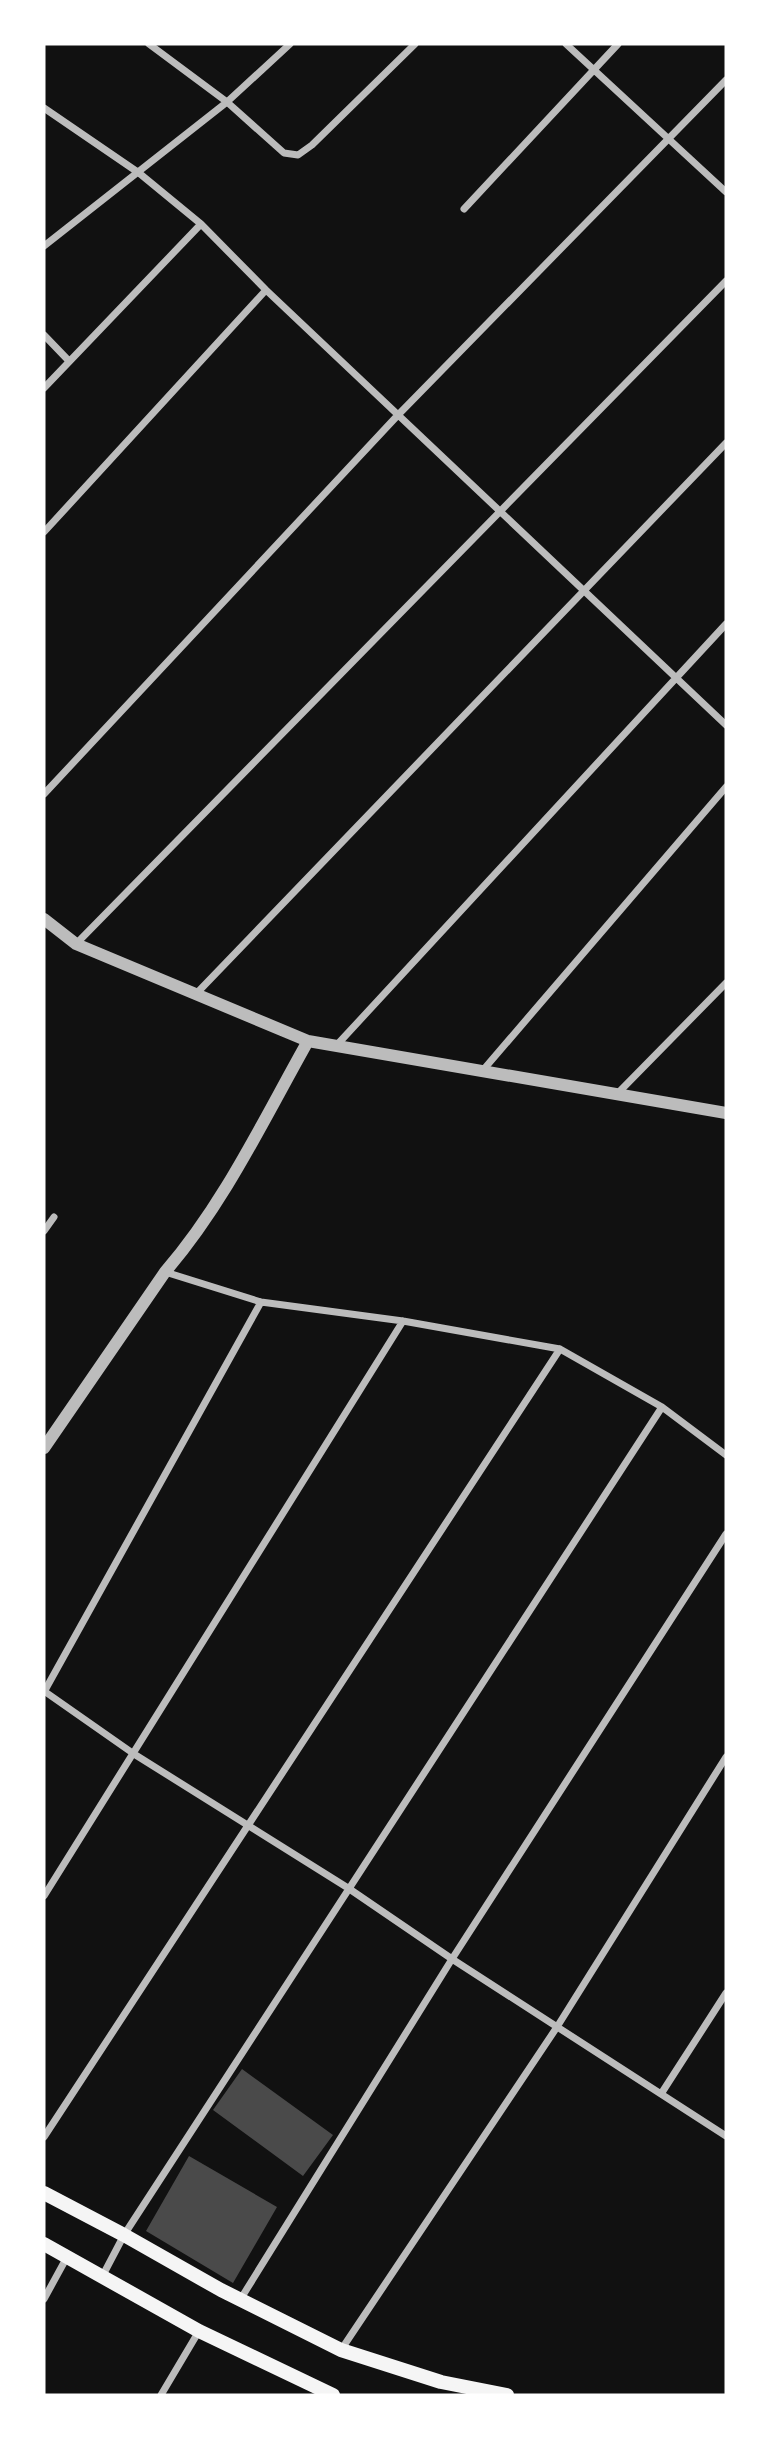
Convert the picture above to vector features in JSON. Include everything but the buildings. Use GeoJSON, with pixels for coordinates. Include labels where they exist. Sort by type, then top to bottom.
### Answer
{"type":"FeatureCollection","features":[{"type":"Feature","properties":{"kind":"main road"},"geometry":{"type":"LineString","coordinates":[[44,2193],[240,2300],[341,2350],[441,2382],[507,2395]]}},
{"type":"Feature","properties":{"kind":"main road"},"geometry":{"type":"LineString","coordinates":[[44,2244],[103,2274],[199,2331],[327,2394]]}},
{"type":"Feature","properties":{"kind":"street"},"geometry":{"type":"LineString","coordinates":[[149,44],[227,102],[284,153],[298,155],[312,145],[415,44]]}},
{"type":"Feature","properties":{"kind":"street"},"geometry":{"type":"LineString","coordinates":[[44,246],[75,218],[139,173],[227,102],[290,44]]}},
{"type":"Feature","properties":{"kind":"street"},"geometry":{"type":"LineString","coordinates":[[566,44],[668,135],[726,192]]}},
{"type":"Feature","properties":{"kind":"street"},"geometry":{"type":"LineString","coordinates":[[464,208],[618,44]]}},
{"type":"Feature","properties":{"kind":"street"},"geometry":{"type":"LineString","coordinates":[[44,794],[398,415],[668,135],[726,80]]}},
{"type":"Feature","properties":{"kind":"street"},"geometry":{"type":"LineString","coordinates":[[44,108],[139,173],[201,224],[266,290],[726,725]]}},
{"type":"Feature","properties":{"kind":"street"},"geometry":{"type":"LineString","coordinates":[[44,388],[201,224]]}},
{"type":"Feature","properties":{"kind":"street"},"geometry":{"type":"LineString","coordinates":[[76,944],[726,281]]}},
{"type":"Feature","properties":{"kind":"street"},"geometry":{"type":"LineString","coordinates":[[44,532],[266,290]]}},
{"type":"Feature","properties":{"kind":"street"},"geometry":{"type":"LineString","coordinates":[[44,335],[69,361]]}},
{"type":"Feature","properties":{"kind":"street"},"geometry":{"type":"LineString","coordinates":[[195,995],[726,443]]}},
{"type":"Feature","properties":{"kind":"street"},"geometry":{"type":"LineString","coordinates":[[335,1047],[726,624]]}},
{"type":"Feature","properties":{"kind":"street"},"geometry":{"type":"LineString","coordinates":[[484,1069],[726,787]]}},
{"type":"Feature","properties":{"kind":"street"},"geometry":{"type":"LineString","coordinates":[[44,919],[76,944],[308,1041],[619,1092],[726,1113]]}},
{"type":"Feature","properties":{"kind":"street"},"geometry":{"type":"LineString","coordinates":[[619,1092],[726,983]]}},
{"type":"Feature","properties":{"kind":"street"},"geometry":{"type":"LineString","coordinates":[[44,1448],[165,1272],[182,1253],[239,1164],[308,1041]]}},
{"type":"Feature","properties":{"kind":"street"},"geometry":{"type":"LineString","coordinates":[[44,1231],[54,1217]]}},
{"type":"Feature","properties":{"kind":"street"},"geometry":{"type":"LineString","coordinates":[[165,1272],[261,1302],[403,1321],[560,1349],[662,1407],[726,1455]]}},
{"type":"Feature","properties":{"kind":"street"},"geometry":{"type":"LineString","coordinates":[[261,1302],[44,1692],[134,1754],[348,1888],[452,1959],[726,2136]]}},
{"type":"Feature","properties":{"kind":"street"},"geometry":{"type":"LineString","coordinates":[[44,1896],[403,1321]]}},
{"type":"Feature","properties":{"kind":"street"},"geometry":{"type":"LineString","coordinates":[[44,2137],[245,1825],[560,1349]]}},
{"type":"Feature","properties":{"kind":"street"},"geometry":{"type":"LineString","coordinates":[[103,2274],[124,2235],[662,1407]]}},
{"type":"Feature","properties":{"kind":"street"},"geometry":{"type":"LineString","coordinates":[[240,2300],[452,1959],[726,1534]]}},
{"type":"Feature","properties":{"kind":"street"},"geometry":{"type":"LineString","coordinates":[[341,2350],[557,2027],[726,1757]]}},
{"type":"Feature","properties":{"kind":"street"},"geometry":{"type":"LineString","coordinates":[[661,2094],[726,1993]]}},
{"type":"Feature","properties":{"kind":"street"},"geometry":{"type":"LineString","coordinates":[[44,2299],[67,2256]]}},
{"type":"Feature","properties":{"kind":"street"},"geometry":{"type":"LineString","coordinates":[[161,2395],[199,2331]]}}]}
